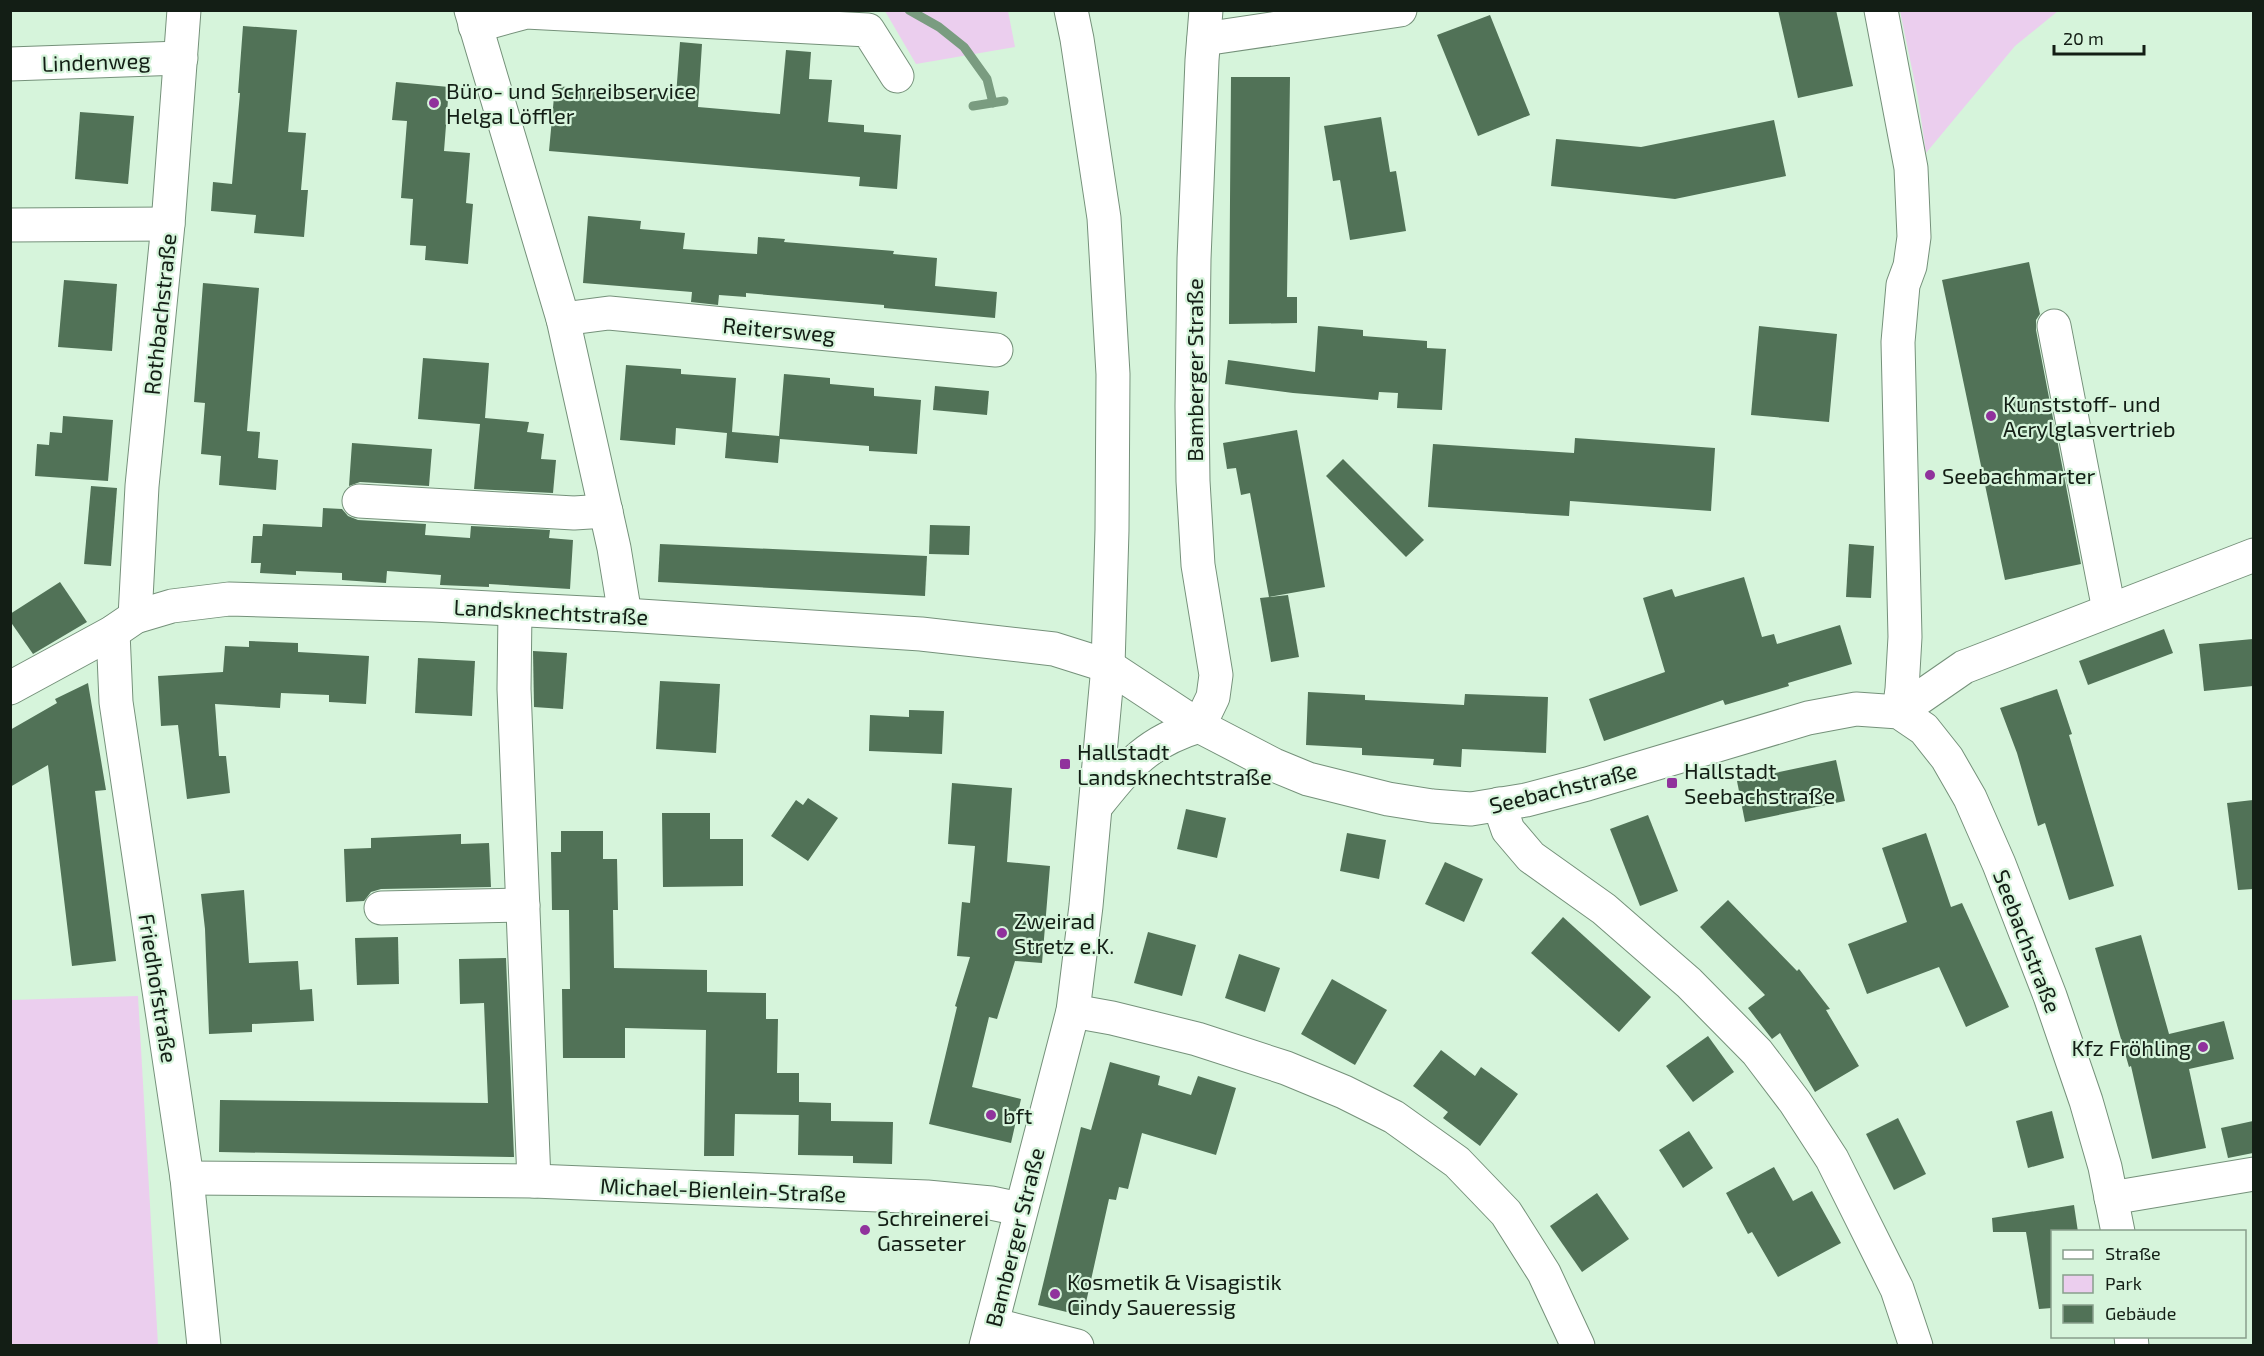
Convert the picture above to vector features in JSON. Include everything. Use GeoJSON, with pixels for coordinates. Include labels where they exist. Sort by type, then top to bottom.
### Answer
{"type":"FeatureCollection","features":[{"type":"Feature","properties":{"kind":"street","name":"Rothbachstraße"},"geometry":{"type":"LineString","coordinates":[[124,624],[142,486],[168,224],[184,10]]}},
{"type":"Feature","properties":{"kind":"street"},"geometry":{"type":"LineString","coordinates":[[1205,25],[1400,10]]}},
{"type":"Feature","properties":{"kind":"street"},"geometry":{"type":"LineString","coordinates":[[1881,10],[1909,158],[1913,195],[1914,237],[1910,266],[1903,285],[1898,342],[1905,637],[1899,712]]}},
{"type":"Feature","properties":{"kind":"street"},"geometry":{"type":"LineString","coordinates":[[625,615],[614,548],[563,319],[473,19],[526,12],[868,30],[897,76]]}},
{"type":"Feature","properties":{"kind":"street","name":"Bamberger Straße"},"geometry":{"type":"LineString","coordinates":[[989,1335],[1072,1011],[1096,806],[1108,666],[1113,374],[1104,218],[1074,25]]}},
{"type":"Feature","properties":{"kind":"street","name":"Bamberger Straße"},"geometry":{"type":"LineString","coordinates":[[1200,726],[1213,697],[1216,675],[1198,565],[1192,417],[1194,259],[1205,25]]}},
{"type":"Feature","properties":{"kind":"street","name":"Lindenweg"},"geometry":{"type":"LineString","coordinates":[[10,64],[181,58]]}},
{"type":"Feature","properties":{"kind":"street"},"geometry":{"type":"LineString","coordinates":[[10,225],[168,224]]}},
{"type":"Feature","properties":{"kind":"street","name":"Reitersweg"},"geometry":{"type":"LineString","coordinates":[[563,319],[609,313],[996,350]]}},
{"type":"Feature","properties":{"kind":"street"},"geometry":{"type":"LineString","coordinates":[[2054,326],[2109,610]]}},
{"type":"Feature","properties":{"kind":"street"},"geometry":{"type":"LineString","coordinates":[[359,501],[563,513],[606,511]]}},
{"type":"Feature","properties":{"kind":"street"},"geometry":{"type":"LineString","coordinates":[[1899,712],[1964,667],[2253,555]]}},
{"type":"Feature","properties":{"kind":"street","name":"Landsknechtstraße"},"geometry":{"type":"LineString","coordinates":[[10,688],[124,624],[172,606],[229,600],[409,604],[921,634],[1054,649],[1108,666]]}},
{"type":"Feature","properties":{"kind":"street"},"geometry":{"type":"LineString","coordinates":[[515,610],[514,689],[534,1181]]}},
{"type":"Feature","properties":{"kind":"street","name":"Friedhofstraße"},"geometry":{"type":"LineString","coordinates":[[124,624],[118,713],[187,1178],[204,1346]]}},
{"type":"Feature","properties":{"kind":"street","name":"Seebachstraße"},"geometry":{"type":"LineString","coordinates":[[1108,666],[1200,726],[1274,765],[1308,779],[1388,798],[1432,806],[1471,809],[1526,800],[1598,781],[1808,718],[1856,709],[1899,712],[1924,729],[1947,758],[1970,798],[1994,853],[2054,1006],[2086,1101],[2112,1198],[2118,1230]]}},
{"type":"Feature","properties":{"kind":"street"},"geometry":{"type":"LineString","coordinates":[[1096,806],[1124,772],[1148,749],[1174,734],[1200,726]]}},
{"type":"Feature","properties":{"kind":"street"},"geometry":{"type":"LineString","coordinates":[[1499,804],[1508,830],[1531,857],[1604,909],[1689,983],[1757,1052],[1795,1102],[1832,1159],[1897,1288],[1916,1346]]}},
{"type":"Feature","properties":{"kind":"street"},"geometry":{"type":"LineString","coordinates":[[381,908],[523,905]]}},
{"type":"Feature","properties":{"kind":"street"},"geometry":{"type":"LineString","coordinates":[[1072,1011],[1112,1018],[1197,1040],[1286,1068],[1344,1092],[1394,1118],[1457,1162],[1506,1213],[1544,1273],[1578,1346]]}},
{"type":"Feature","properties":{"kind":"street"},"geometry":{"type":"LineString","coordinates":[[2112,1198],[2253,1174]]}},
{"type":"Feature","properties":{"kind":"street","name":"Michael-Bienlein-Straße"},"geometry":{"type":"LineString","coordinates":[[187,1178],[534,1181],[927,1197],[991,1203],[1020,1209]]}},
{"type":"Feature","properties":{"kind":"street"},"geometry":{"type":"LineString","coordinates":[[989,1335],[1077,1346]]}},
{"type":"Feature","properties":{"kind":"green space"},"geometry":{"type":"Polygon","coordinates":[[[1900,10],[2058,11],[2015,46],[1926,153],[1918,98],[1900,10]]]}},
{"type":"Feature","properties":{"kind":"green space"},"geometry":{"type":"Polygon","coordinates":[[[885,11],[1008,11],[1015,47],[916,64],[885,11]]]}},
{"type":"Feature","properties":{"kind":"green space"},"geometry":{"type":"Polygon","coordinates":[[[138,996],[158,1345],[11,1345],[11,1000],[138,996]]]}},
{"type":"Feature","properties":{"kind":"building"},"geometry":{"type":"Polygon","coordinates":[[[1778,10],[1836,10],[1853,86],[1798,98],[1778,10]]]}},
{"type":"Feature","properties":{"kind":"building"},"geometry":{"type":"Polygon","coordinates":[[[1490,15],[1530,115],[1478,136],[1437,35],[1490,15]]]}},
{"type":"Feature","properties":{"kind":"building"},"geometry":{"type":"Polygon","coordinates":[[[243,26],[297,30],[288,132],[306,133],[301,190],[308,190],[304,237],[254,233],[256,215],[211,211],[213,182],[232,184],[243,26]]]}},
{"type":"Feature","properties":{"kind":"building"},"geometry":{"type":"Polygon","coordinates":[[[680,42],[702,44],[698,107],[780,114],[786,50],[811,52],[809,79],[832,80],[828,122],[864,125],[864,132],[901,135],[897,189],[859,186],[860,177],[549,151],[555,86],[676,96],[680,42]]]}},
{"type":"Feature","properties":{"kind":"building"},"geometry":{"type":"Polygon","coordinates":[[[1231,77],[1290,77],[1287,297],[1297,297],[1297,323],[1229,324],[1231,77]]]}},
{"type":"Feature","properties":{"kind":"building"},"geometry":{"type":"Polygon","coordinates":[[[396,82],[449,87],[444,151],[470,153],[466,203],[473,204],[468,264],[425,260],[426,246],[410,245],[413,199],[401,198],[407,121],[392,120],[396,82]]]}},
{"type":"Feature","properties":{"kind":"building"},"geometry":{"type":"Polygon","coordinates":[[[80,112],[134,116],[128,184],[75,179],[80,112]]]}},
{"type":"Feature","properties":{"kind":"building"},"geometry":{"type":"Polygon","coordinates":[[[1381,117],[1390,172],[1396,171],[1406,231],[1350,240],[1340,180],[1333,181],[1324,126],[1381,117]]]}},
{"type":"Feature","properties":{"kind":"building"},"geometry":{"type":"Polygon","coordinates":[[[1774,120],[1786,176],[1675,199],[1551,186],[1556,139],[1641,147],[1774,120]]]}},
{"type":"Feature","properties":{"kind":"building"},"geometry":{"type":"Polygon","coordinates":[[[588,216],[641,221],[640,229],[685,233],[683,249],[757,254],[758,237],[785,239],[784,242],[894,251],[893,254],[937,258],[935,286],[997,292],[995,318],[884,308],[884,305],[746,293],[746,297],[719,295],[718,305],[691,302],[692,292],[583,283],[588,216]]]}},
{"type":"Feature","properties":{"kind":"building"},"geometry":{"type":"Polygon","coordinates":[[[2029,262],[2040,314],[2036,320],[2036,330],[2081,564],[2005,580],[1942,280],[2029,262]]]}},
{"type":"Feature","properties":{"kind":"building"},"geometry":{"type":"Polygon","coordinates":[[[64,280],[117,284],[112,351],[58,347],[64,280]]]}},
{"type":"Feature","properties":{"kind":"building"},"geometry":{"type":"Polygon","coordinates":[[[203,283],[259,288],[247,431],[260,432],[258,458],[278,460],[276,490],[219,485],[221,456],[201,454],[205,403],[194,402],[203,283]]]}},
{"type":"Feature","properties":{"kind":"building"},"geometry":{"type":"Polygon","coordinates":[[[1318,326],[1363,330],[1363,336],[1427,341],[1427,348],[1446,349],[1442,410],[1397,408],[1398,393],[1379,392],[1378,400],[1293,393],[1225,384],[1228,360],[1315,372],[1318,326]]]}},
{"type":"Feature","properties":{"kind":"building"},"geometry":{"type":"Polygon","coordinates":[[[1759,326],[1837,334],[1829,422],[1751,415],[1759,326]]]}},
{"type":"Feature","properties":{"kind":"building"},"geometry":{"type":"Polygon","coordinates":[[[423,358],[489,363],[485,418],[529,422],[527,432],[544,434],[541,459],[556,460],[553,493],[474,489],[480,424],[418,419],[423,358]]]}},
{"type":"Feature","properties":{"kind":"building"},"geometry":{"type":"Polygon","coordinates":[[[626,365],[681,369],[681,374],[736,378],[732,432],[779,436],[784,374],[830,378],[830,384],[874,388],[874,396],[921,400],[917,454],[869,451],[869,446],[780,439],[778,463],[725,458],[727,433],[676,428],[675,445],[620,440],[626,365]]]}},
{"type":"Feature","properties":{"kind":"building"},"geometry":{"type":"Polygon","coordinates":[[[935,386],[989,391],[987,415],[933,410],[935,386]]]}},
{"type":"Feature","properties":{"kind":"building"},"geometry":{"type":"Polygon","coordinates":[[[63,416],[113,420],[108,481],[35,476],[37,444],[49,445],[50,432],[62,433],[63,416]]]}},
{"type":"Feature","properties":{"kind":"building"},"geometry":{"type":"Polygon","coordinates":[[[1297,430],[1325,587],[1269,597],[1250,493],[1241,495],[1236,468],[1227,469],[1223,443],[1297,430]]]}},
{"type":"Feature","properties":{"kind":"building"},"geometry":{"type":"Polygon","coordinates":[[[1575,438],[1715,448],[1711,511],[1570,501],[1569,516],[1428,507],[1433,444],[1574,453],[1575,438]]]}},
{"type":"Feature","properties":{"kind":"building"},"geometry":{"type":"Polygon","coordinates":[[[352,443],[432,449],[429,486],[360,482],[349,486],[352,443]]]}},
{"type":"Feature","properties":{"kind":"building"},"geometry":{"type":"Polygon","coordinates":[[[1343,459],[1424,540],[1406,557],[1326,476],[1343,459]]]}},
{"type":"Feature","properties":{"kind":"building"},"geometry":{"type":"Polygon","coordinates":[[[91,486],[117,488],[111,566],[84,564],[91,486]]]}},
{"type":"Feature","properties":{"kind":"building"},"geometry":{"type":"Polygon","coordinates":[[[323,508],[342,509],[348,516],[358,520],[426,524],[425,535],[470,538],[471,526],[550,530],[549,538],[573,540],[570,589],[489,584],[489,587],[440,585],[441,575],[387,571],[386,583],[342,580],[342,573],[296,571],[296,575],[260,573],[261,563],[251,563],[253,536],[262,536],[263,524],[322,527],[323,508]]]}},
{"type":"Feature","properties":{"kind":"building"},"geometry":{"type":"Polygon","coordinates":[[[930,525],[970,526],[969,555],[929,554],[930,525]]]}},
{"type":"Feature","properties":{"kind":"building"},"geometry":{"type":"Polygon","coordinates":[[[660,544],[927,556],[925,596],[658,582],[660,544]]]}},
{"type":"Feature","properties":{"kind":"building"},"geometry":{"type":"Polygon","coordinates":[[[1849,544],[1874,546],[1871,598],[1846,597],[1849,544]]]}},
{"type":"Feature","properties":{"kind":"building"},"geometry":{"type":"Polygon","coordinates":[[[1744,577],[1762,637],[1774,634],[1777,644],[1840,625],[1852,664],[1725,705],[1723,700],[1604,741],[1589,699],[1665,672],[1643,598],[1672,589],[1675,597],[1744,577]]]}},
{"type":"Feature","properties":{"kind":"building"},"geometry":{"type":"Polygon","coordinates":[[[60,582],[87,622],[33,654],[10,621],[10,614],[60,582]]]}},
{"type":"Feature","properties":{"kind":"building"},"geometry":{"type":"Polygon","coordinates":[[[1288,595],[1299,657],[1271,662],[1260,598],[1288,595]]]}},
{"type":"Feature","properties":{"kind":"building"},"geometry":{"type":"Polygon","coordinates":[[[2164,629],[2173,653],[2088,685],[2079,661],[2164,629]]]}},
{"type":"Feature","properties":{"kind":"building"},"geometry":{"type":"Polygon","coordinates":[[[2253,639],[2253,686],[2204,691],[2199,644],[2253,639]]]}},
{"type":"Feature","properties":{"kind":"building"},"geometry":{"type":"Polygon","coordinates":[[[249,641],[298,643],[298,652],[369,656],[366,704],[329,702],[329,695],[281,693],[280,708],[215,704],[219,756],[226,756],[230,793],[187,799],[178,725],[161,726],[158,676],[223,672],[225,646],[249,647],[249,641]]]}},
{"type":"Feature","properties":{"kind":"building"},"geometry":{"type":"Polygon","coordinates":[[[533,651],[567,653],[563,709],[534,707],[533,651]]]}},
{"type":"Feature","properties":{"kind":"building"},"geometry":{"type":"Polygon","coordinates":[[[418,658],[475,661],[472,716],[415,713],[418,658]]]}},
{"type":"Feature","properties":{"kind":"building"},"geometry":{"type":"Polygon","coordinates":[[[660,681],[720,684],[716,753],[656,749],[660,681]]]}},
{"type":"Feature","properties":{"kind":"building"},"geometry":{"type":"Polygon","coordinates":[[[88,683],[106,790],[95,791],[116,961],[72,966],[48,765],[10,787],[10,730],[57,703],[55,699],[88,683]]]}},
{"type":"Feature","properties":{"kind":"building"},"geometry":{"type":"Polygon","coordinates":[[[2057,689],[2072,734],[2069,735],[2114,886],[2069,900],[2045,823],[2038,826],[2017,753],[2000,708],[2057,689]]]}},
{"type":"Feature","properties":{"kind":"building"},"geometry":{"type":"Polygon","coordinates":[[[1308,692],[1365,695],[1365,700],[1464,705],[1465,694],[1548,697],[1546,753],[1462,749],[1461,767],[1433,765],[1434,759],[1362,755],[1362,748],[1306,745],[1308,692]]]}},
{"type":"Feature","properties":{"kind":"building"},"geometry":{"type":"Polygon","coordinates":[[[909,710],[944,711],[942,754],[869,751],[870,715],[909,717],[909,710]]]}},
{"type":"Feature","properties":{"kind":"building"},"geometry":{"type":"Polygon","coordinates":[[[1836,760],[1845,801],[1745,822],[1737,781],[1836,760]]]}},
{"type":"Feature","properties":{"kind":"building"},"geometry":{"type":"Polygon","coordinates":[[[952,783],[1012,788],[1007,862],[1050,866],[1042,963],[1015,961],[997,1019],[989,1017],[972,1087],[1021,1099],[1011,1143],[929,1124],[957,1007],[955,1006],[970,957],[957,956],[962,902],[970,903],[975,846],[948,844],[952,783]]]}},
{"type":"Feature","properties":{"kind":"building"},"geometry":{"type":"Polygon","coordinates":[[[808,798],[838,818],[808,861],[771,836],[796,800],[803,805],[808,798]]]}},
{"type":"Feature","properties":{"kind":"building"},"geometry":{"type":"Polygon","coordinates":[[[2253,800],[2253,889],[2238,890],[2227,803],[2253,800]]]}},
{"type":"Feature","properties":{"kind":"building"},"geometry":{"type":"Polygon","coordinates":[[[1186,809],[1226,818],[1217,858],[1177,849],[1186,809]]]}},
{"type":"Feature","properties":{"kind":"building"},"geometry":{"type":"Polygon","coordinates":[[[662,813],[710,813],[710,839],[743,839],[743,886],[663,887],[662,813]]]}},
{"type":"Feature","properties":{"kind":"building"},"geometry":{"type":"Polygon","coordinates":[[[1648,815],[1678,891],[1640,906],[1610,829],[1648,815]]]}},
{"type":"Feature","properties":{"kind":"building"},"geometry":{"type":"Polygon","coordinates":[[[561,831],[603,831],[603,859],[617,859],[618,910],[613,910],[614,968],[707,970],[707,992],[766,993],[766,1019],[778,1019],[777,1073],[799,1073],[799,1115],[735,1114],[734,1156],[704,1156],[706,1030],[625,1028],[625,1058],[563,1058],[562,989],[570,989],[569,910],[552,910],[551,852],[561,852],[561,831]]]}},
{"type":"Feature","properties":{"kind":"building"},"geometry":{"type":"Polygon","coordinates":[[[1347,833],[1386,840],[1379,879],[1340,871],[1347,833]]]}},
{"type":"Feature","properties":{"kind":"building"},"geometry":{"type":"Polygon","coordinates":[[[1926,833],[1951,907],[1962,903],[2009,1007],[1966,1027],[1939,967],[1867,994],[1848,944],[1907,922],[1882,848],[1926,833]]]}},
{"type":"Feature","properties":{"kind":"building"},"geometry":{"type":"Polygon","coordinates":[[[461,834],[461,844],[489,843],[491,887],[381,889],[371,892],[364,901],[346,902],[344,849],[371,848],[371,838],[461,834]]]}},
{"type":"Feature","properties":{"kind":"building"},"geometry":{"type":"Polygon","coordinates":[[[1445,862],[1483,879],[1464,922],[1425,904],[1445,862]]]}},
{"type":"Feature","properties":{"kind":"building"},"geometry":{"type":"Polygon","coordinates":[[[244,890],[249,963],[298,961],[300,990],[312,989],[314,1021],[252,1024],[252,1032],[209,1034],[205,929],[201,894],[244,890]]]}},
{"type":"Feature","properties":{"kind":"building"},"geometry":{"type":"Polygon","coordinates":[[[1728,900],[1797,971],[1799,969],[1830,1009],[1826,1010],[1859,1066],[1815,1092],[1780,1033],[1772,1039],[1748,1008],[1765,995],[1700,927],[1728,900]]]}},
{"type":"Feature","properties":{"kind":"building"},"geometry":{"type":"Polygon","coordinates":[[[1563,917],[1651,997],[1619,1032],[1531,953],[1563,917]]]}},
{"type":"Feature","properties":{"kind":"building"},"geometry":{"type":"Polygon","coordinates":[[[1148,932],[1196,945],[1182,996],[1134,983],[1148,932]]]}},
{"type":"Feature","properties":{"kind":"building"},"geometry":{"type":"Polygon","coordinates":[[[2141,935],[2169,1034],[2224,1021],[2234,1059],[2189,1069],[2206,1148],[2152,1159],[2131,1066],[2129,1067],[2095,948],[2141,935]]]}},
{"type":"Feature","properties":{"kind":"building"},"geometry":{"type":"Polygon","coordinates":[[[398,937],[399,984],[357,985],[355,938],[398,937]]]}},
{"type":"Feature","properties":{"kind":"building"},"geometry":{"type":"Polygon","coordinates":[[[1239,954],[1280,968],[1265,1012],[1225,998],[1239,954]]]}},
{"type":"Feature","properties":{"kind":"building"},"geometry":{"type":"Polygon","coordinates":[[[506,958],[514,1157],[219,1152],[220,1100],[488,1103],[484,1003],[460,1004],[459,959],[506,958]]]}},
{"type":"Feature","properties":{"kind":"building"},"geometry":{"type":"Polygon","coordinates":[[[1332,979],[1387,1010],[1355,1065],[1301,1034],[1332,979]]]}},
{"type":"Feature","properties":{"kind":"building"},"geometry":{"type":"Polygon","coordinates":[[[1708,1036],[1734,1072],[1693,1102],[1666,1066],[1708,1036]]]}},
{"type":"Feature","properties":{"kind":"building"},"geometry":{"type":"Polygon","coordinates":[[[1441,1050],[1475,1076],[1481,1067],[1518,1094],[1480,1146],[1443,1118],[1448,1112],[1413,1086],[1441,1050]]]}},
{"type":"Feature","properties":{"kind":"building"},"geometry":{"type":"Polygon","coordinates":[[[1110,1062],[1160,1076],[1158,1085],[1191,1095],[1198,1076],[1236,1088],[1216,1155],[1142,1133],[1128,1189],[1119,1187],[1116,1200],[1109,1199],[1083,1316],[1038,1305],[1081,1127],[1091,1130],[1110,1062]]]}},
{"type":"Feature","properties":{"kind":"building"},"geometry":{"type":"Polygon","coordinates":[[[799,1102],[831,1103],[831,1121],[893,1122],[892,1164],[853,1163],[853,1156],[798,1155],[799,1102]]]}},
{"type":"Feature","properties":{"kind":"building"},"geometry":{"type":"Polygon","coordinates":[[[2052,1111],[2064,1158],[2028,1168],[2016,1121],[2052,1111]]]}},
{"type":"Feature","properties":{"kind":"building"},"geometry":{"type":"Polygon","coordinates":[[[1898,1118],[1926,1174],[1894,1190],[1866,1134],[1898,1118]]]}},
{"type":"Feature","properties":{"kind":"building"},"geometry":{"type":"Polygon","coordinates":[[[2253,1121],[2253,1153],[2228,1158],[2221,1128],[2253,1121]]]}},
{"type":"Feature","properties":{"kind":"building"},"geometry":{"type":"Polygon","coordinates":[[[1689,1131],[1713,1168],[1683,1188],[1659,1150],[1689,1131]]]}},
{"type":"Feature","properties":{"kind":"building"},"geometry":{"type":"Polygon","coordinates":[[[1774,1167],[1793,1201],[1812,1191],[1841,1243],[1778,1277],[1752,1232],[1748,1234],[1726,1193],[1774,1167]]]}},
{"type":"Feature","properties":{"kind":"building"},"geometry":{"type":"Polygon","coordinates":[[[1597,1193],[1629,1239],[1582,1272],[1550,1226],[1597,1193]]]}},
{"type":"Feature","properties":{"kind":"building"},"geometry":{"type":"Polygon","coordinates":[[[2074,1205],[2078,1230],[2051,1230],[2051,1308],[2039,1309],[2026,1232],[1993,1232],[1992,1218],[2074,1205]]]}},
{"type":"Feature","properties":{"kind":"waterway"},"geometry":{"type":"LineString","coordinates":[[909,10],[939,27],[964,47],[987,79],[993,103]]}},
{"type":"Feature","properties":{"kind":"waterway"},"geometry":{"type":"LineString","coordinates":[[973,106],[1004,101]]}},
{"type":"Feature","properties":{"kind":"place","name":"Büro- und Schreibservice Helga Löffler"},"geometry":{"type":"Point","coordinates":[434,103]}},
{"type":"Feature","properties":{"kind":"place","name":"Kunststoff- und Acrylglasvertrieb"},"geometry":{"type":"Point","coordinates":[1991,416]}},
{"type":"Feature","properties":{"kind":"place","name":"Seebachmarter"},"geometry":{"type":"Point","coordinates":[1930,475]}},
{"type":"Feature","properties":{"kind":"place","name":"Hallstadt Landsknechtstraße"},"geometry":{"type":"Point","coordinates":[1065,764]}},
{"type":"Feature","properties":{"kind":"place","name":"Hallstadt Seebachstraße"},"geometry":{"type":"Point","coordinates":[1672,783]}},
{"type":"Feature","properties":{"kind":"place","name":"Zweirad Stretz e.K."},"geometry":{"type":"Point","coordinates":[1002,933]}},
{"type":"Feature","properties":{"kind":"place","name":"Kfz Fröhling"},"geometry":{"type":"Point","coordinates":[2203,1047]}},
{"type":"Feature","properties":{"kind":"place","name":"bft"},"geometry":{"type":"Point","coordinates":[991,1115]}},
{"type":"Feature","properties":{"kind":"place","name":"Schreinerei Gasseter"},"geometry":{"type":"Point","coordinates":[865,1230]}},
{"type":"Feature","properties":{"kind":"place","name":"Kosmetik & Visagistik Cindy Saueressig"},"geometry":{"type":"Point","coordinates":[1055,1294]}}]}
